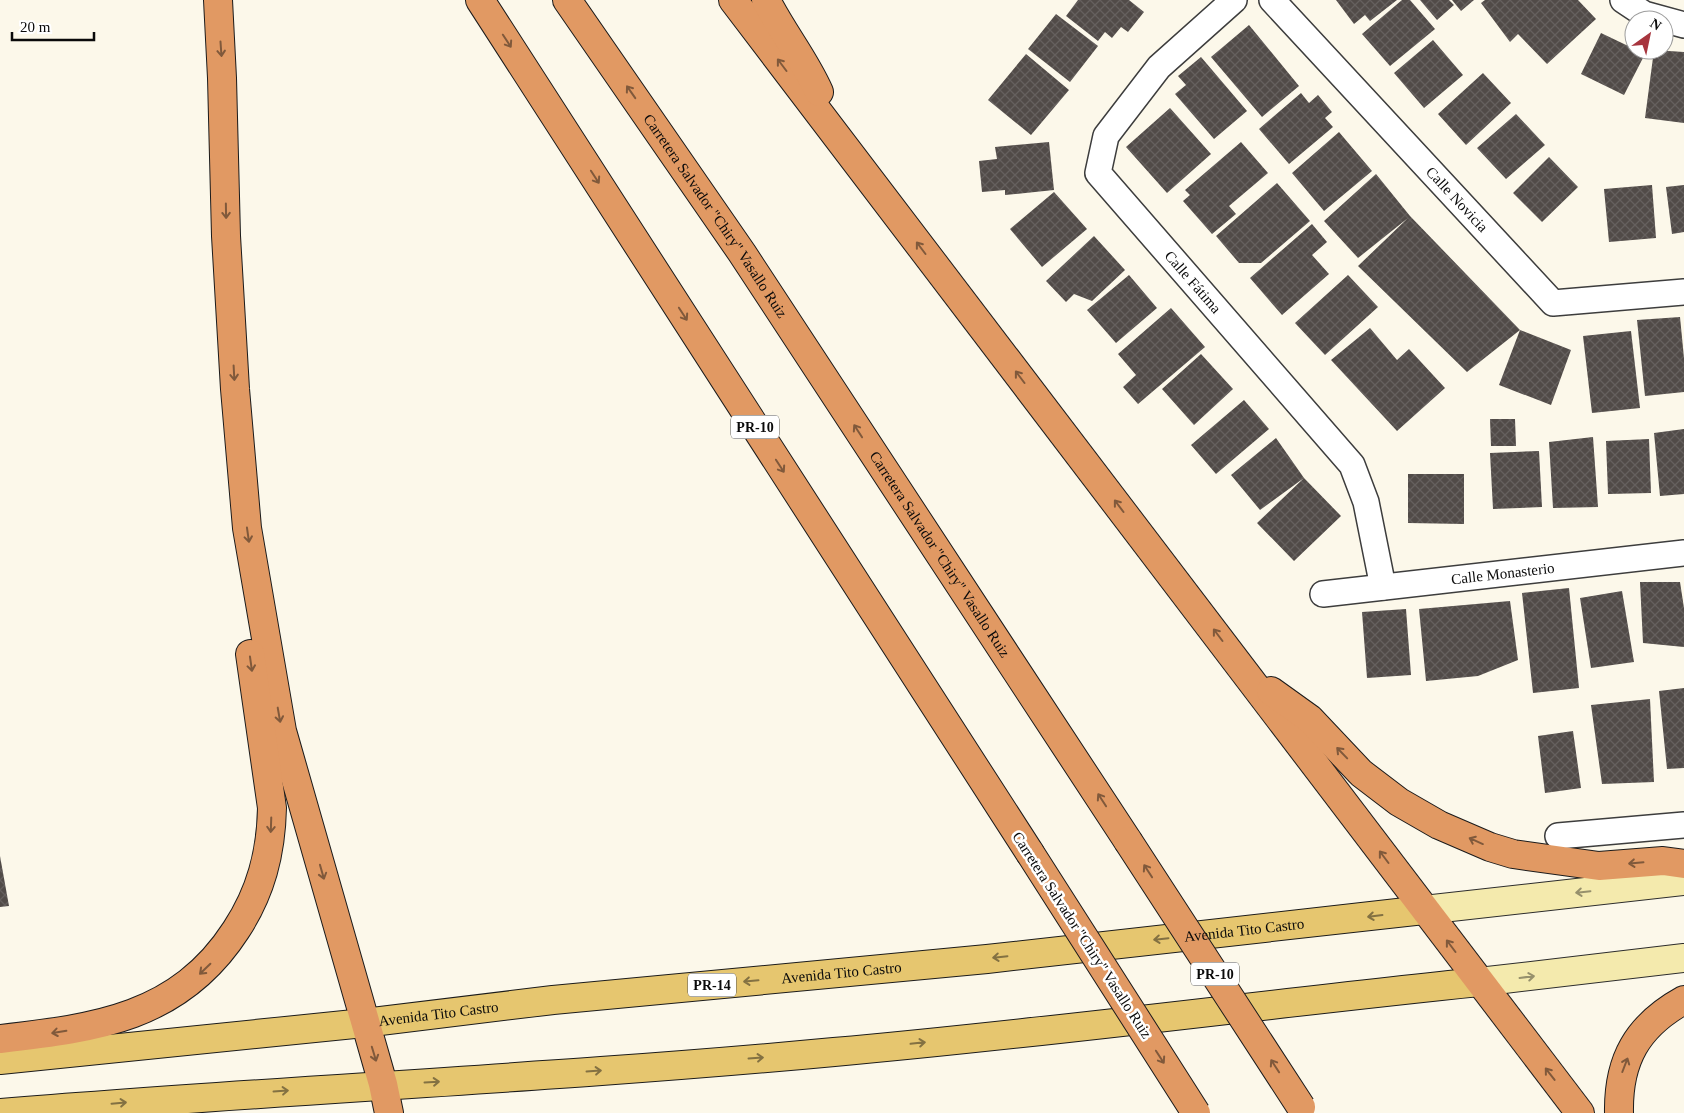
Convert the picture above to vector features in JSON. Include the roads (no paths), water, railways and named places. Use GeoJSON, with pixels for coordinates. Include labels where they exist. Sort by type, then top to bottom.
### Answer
{"type":"FeatureCollection","features":[{"type":"Feature","properties":{"kind":"highway"},"geometry":{"type":"LineString","coordinates":[[218,0],[226,236],[235,390],[247,528],[255,581],[282,731],[364,1024],[383,1084],[389,1113]]}},
{"type":"Feature","properties":{"kind":"highway","name":"Carretera Salvador \"Chiry\" Vasallo Ruiz"},"geometry":{"type":"LineString","coordinates":[[480,0],[1196,1113]]}},
{"type":"Feature","properties":{"kind":"highway","name":"Carretera Salvador \"Chiry\" Vasallo Ruiz"},"geometry":{"type":"LineString","coordinates":[[567,0],[742,253],[1303,1110]]}},
{"type":"Feature","properties":{"kind":"highway"},"geometry":{"type":"LineString","coordinates":[[733,0],[1580,1113]]}},
{"type":"Feature","properties":{"kind":"highway"},"geometry":{"type":"LineString","coordinates":[[766,0],[776,19],[810,71],[843,146]]}},
{"type":"Feature","properties":{"kind":"highway"},"geometry":{"type":"LineString","coordinates":[[0,1039],[77,1029],[120,1018],[154,1004],[181,990],[199,976],[214,960],[240,924],[262,880],[271,831],[272,808],[248,640],[255,581]]}},
{"type":"Feature","properties":{"kind":"highway"},"geometry":{"type":"LineString","coordinates":[[1247,674],[1310,719],[1361,774],[1399,802],[1439,825],[1490,847],[1513,854],[1599,866],[1663,861],[1684,864]]}},
{"type":"Feature","properties":{"kind":"highway"},"geometry":{"type":"LineString","coordinates":[[1619,1113],[1622,1070],[1630,1051],[1642,1032],[1657,1018],[1684,1000]]}},
{"type":"Feature","properties":{"kind":"main road","name":"Avenida Tito Castro"},"geometry":{"type":"LineString","coordinates":[[0,1060],[364,1024],[553,1000],[987,959],[1424,910]]}},
{"type":"Feature","properties":{"kind":"main road"},"geometry":{"type":"LineString","coordinates":[[1,1113],[383,1084],[492,1079],[835,1052],[1479,982]]}},
{"type":"Feature","properties":{"kind":"street","name":"Calle Fátima"},"geometry":{"type":"LineString","coordinates":[[1234,0],[1159,67],[1106,136],[1098,173],[1352,465],[1366,502],[1383,587]]}},
{"type":"Feature","properties":{"kind":"street","name":"Calle Novicia"},"geometry":{"type":"LineString","coordinates":[[1272,0],[1553,304],[1684,292]]}},
{"type":"Feature","properties":{"kind":"street"},"geometry":{"type":"LineString","coordinates":[[1623,0],[1644,14],[1684,25]]}},
{"type":"Feature","properties":{"kind":"street","name":"Calle Monasterio"},"geometry":{"type":"LineString","coordinates":[[1323,594],[1684,553]]}},
{"type":"Feature","properties":{"kind":"street"},"geometry":{"type":"LineString","coordinates":[[1558,836],[1684,825]]}},
{"type":"Feature","properties":{"kind":"street","name":"Avenida Tito Castro"},"geometry":{"type":"LineString","coordinates":[[1424,910],[1684,882]]}},
{"type":"Feature","properties":{"kind":"street"},"geometry":{"type":"LineString","coordinates":[[1479,982],[1684,958]]}}]}
